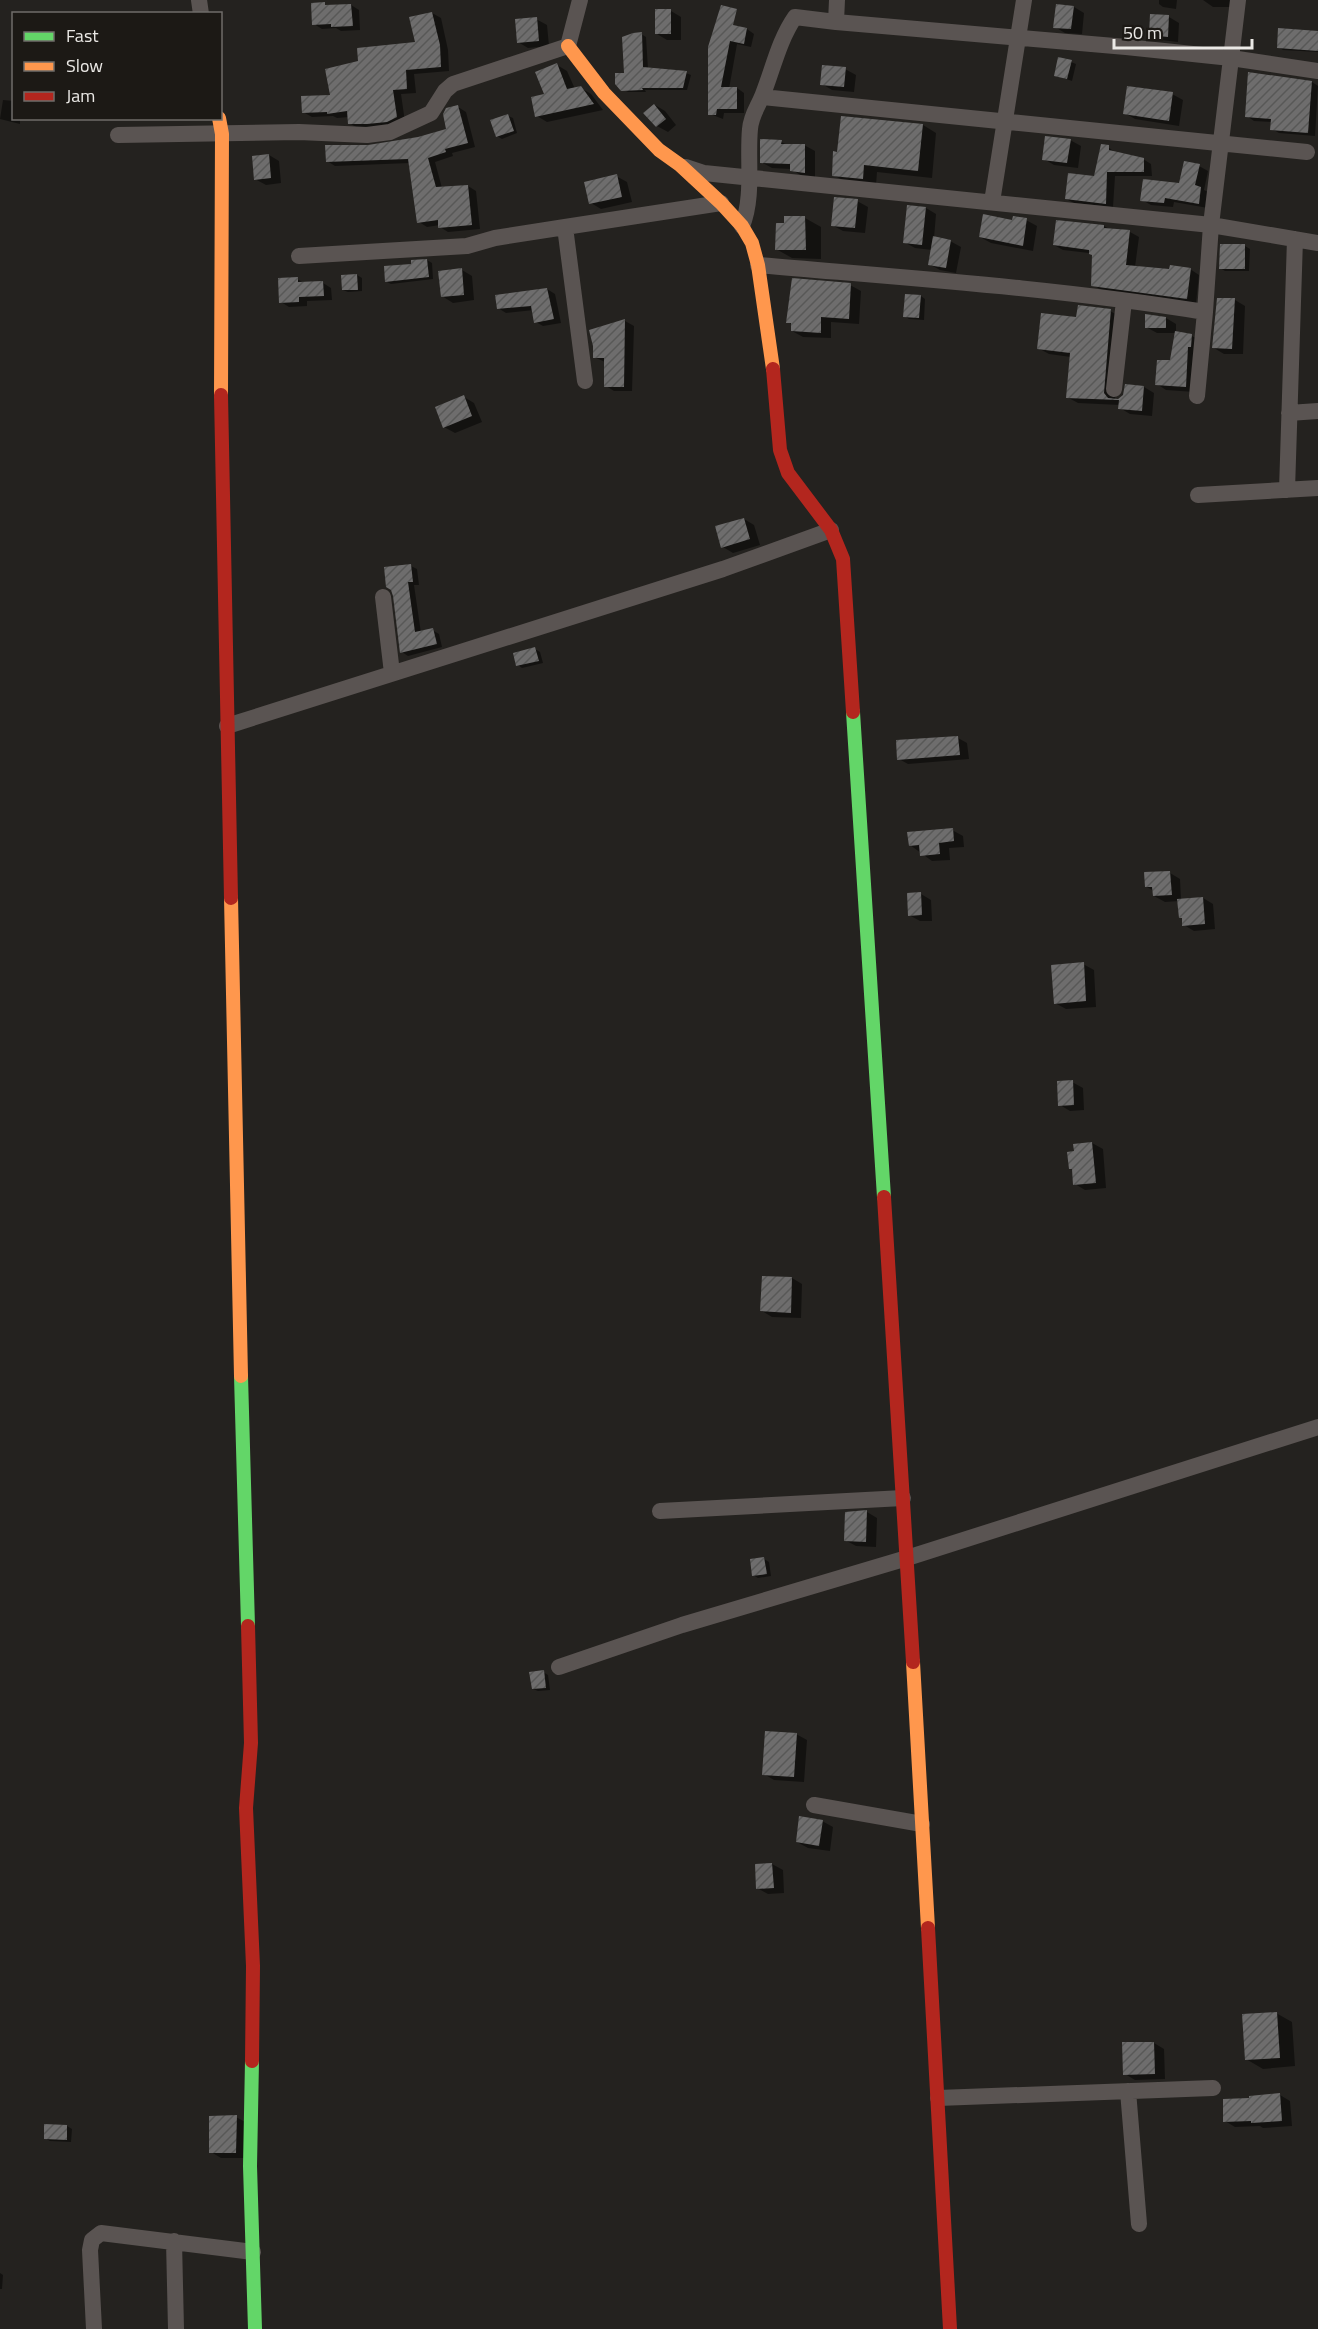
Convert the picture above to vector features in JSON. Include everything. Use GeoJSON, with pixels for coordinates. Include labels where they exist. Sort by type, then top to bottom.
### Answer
{"type":"FeatureCollection","features":[{"type":"Feature","properties":{"kind":"street"},"geometry":{"type":"LineString","coordinates":[[568,46],[580,0]]}},
{"type":"Feature","properties":{"kind":"street"},"geometry":{"type":"LineString","coordinates":[[836,22],[837,0]]}},
{"type":"Feature","properties":{"kind":"street"},"geometry":{"type":"LineString","coordinates":[[992,202],[1024,0]]}},
{"type":"Feature","properties":{"kind":"street"},"geometry":{"type":"LineString","coordinates":[[1197,396],[1211,225],[1238,0]]}},
{"type":"Feature","properties":{"kind":"street"},"geometry":{"type":"LineString","coordinates":[[742,226],[745,218],[749,176],[751,117],[762,97],[787,28],[795,17],[1231,58],[1318,71]]}},
{"type":"Feature","properties":{"kind":"street"},"geometry":{"type":"LineString","coordinates":[[118,135],[221,126],[368,135],[390,132],[431,113],[445,91],[453,84],[568,46]]}},
{"type":"Feature","properties":{"kind":"street"},"geometry":{"type":"LineString","coordinates":[[568,46],[604,93],[659,150],[680,165],[722,203],[742,226],[752,243],[758,265],[772,351],[780,450],[788,473],[831,530],[843,559],[907,1558],[950,2329]]}},
{"type":"Feature","properties":{"kind":"street"},"geometry":{"type":"LineString","coordinates":[[762,97],[1306,152]]}},
{"type":"Feature","properties":{"kind":"street"},"geometry":{"type":"LineString","coordinates":[[221,126],[221,373],[227,726],[236,1190],[251,1743],[246,1808],[253,1966],[250,2166],[255,2329]]}},
{"type":"Feature","properties":{"kind":"street"},"geometry":{"type":"LineString","coordinates":[[680,165],[704,172],[1211,225],[1318,243]]}},
{"type":"Feature","properties":{"kind":"street"},"geometry":{"type":"LineString","coordinates":[[299,256],[466,246],[495,238],[722,203]]}},
{"type":"Feature","properties":{"kind":"street"},"geometry":{"type":"LineString","coordinates":[[565,227],[585,381]]}},
{"type":"Feature","properties":{"kind":"street"},"geometry":{"type":"LineString","coordinates":[[1287,490],[1295,239]]}},
{"type":"Feature","properties":{"kind":"street"},"geometry":{"type":"LineString","coordinates":[[758,265],[1124,301],[1205,312]]}},
{"type":"Feature","properties":{"kind":"street"},"geometry":{"type":"LineString","coordinates":[[1114,388],[1124,301]]}},
{"type":"Feature","properties":{"kind":"street"},"geometry":{"type":"LineString","coordinates":[[1289,413],[1318,411]]}},
{"type":"Feature","properties":{"kind":"street"},"geometry":{"type":"LineString","coordinates":[[1198,495],[1318,488]]}},
{"type":"Feature","properties":{"kind":"street"},"geometry":{"type":"LineString","coordinates":[[227,726],[723,569],[831,530]]}},
{"type":"Feature","properties":{"kind":"street"},"geometry":{"type":"LineString","coordinates":[[383,597],[392,673]]}},
{"type":"Feature","properties":{"kind":"street"},"geometry":{"type":"LineString","coordinates":[[559,1667],[672,1628],[907,1558],[1318,1428]]}},
{"type":"Feature","properties":{"kind":"street"},"geometry":{"type":"LineString","coordinates":[[660,1511],[903,1498]]}},
{"type":"Feature","properties":{"kind":"street"},"geometry":{"type":"LineString","coordinates":[[814,1805],[922,1824]]}},
{"type":"Feature","properties":{"kind":"street"},"geometry":{"type":"LineString","coordinates":[[938,2098],[1213,2088]]}},
{"type":"Feature","properties":{"kind":"street"},"geometry":{"type":"LineString","coordinates":[[1128,2091],[1139,2224]]}},
{"type":"Feature","properties":{"kind":"street"},"geometry":{"type":"LineString","coordinates":[[94,2329],[90,2250],[92,2240],[101,2233],[253,2252]]}},
{"type":"Feature","properties":{"kind":"street"},"geometry":{"type":"LineString","coordinates":[[174,2241],[176,2329]]}},
{"type":"Feature","properties":{"kind":"building"},"geometry":{"type":"Polygon","coordinates":[[[325,2],[325,5],[351,4],[353,26],[312,25],[311,3],[325,2]]]}},
{"type":"Feature","properties":{"kind":"building"},"geometry":{"type":"Polygon","coordinates":[[[1056,4],[1074,6],[1071,29],[1053,28],[1056,4]]]}},
{"type":"Feature","properties":{"kind":"building"},"geometry":{"type":"Polygon","coordinates":[[[721,5],[737,9],[733,25],[747,28],[744,44],[730,41],[721,87],[737,87],[737,109],[717,109],[716,115],[708,115],[708,47],[721,5]]]}},
{"type":"Feature","properties":{"kind":"building"},"geometry":{"type":"Polygon","coordinates":[[[655,9],[671,9],[671,34],[655,34],[655,9]]]}},
{"type":"Feature","properties":{"kind":"building"},"geometry":{"type":"Polygon","coordinates":[[[432,12],[440,45],[441,67],[406,70],[407,89],[393,90],[397,117],[387,122],[348,124],[347,111],[327,114],[327,112],[302,113],[301,96],[330,95],[325,69],[358,61],[357,48],[415,42],[409,17],[432,12]]]}},
{"type":"Feature","properties":{"kind":"building"},"geometry":{"type":"Polygon","coordinates":[[[1150,14],[1169,15],[1168,37],[1149,35],[1150,14]]]}},
{"type":"Feature","properties":{"kind":"building"},"geometry":{"type":"Polygon","coordinates":[[[537,17],[539,41],[517,43],[515,19],[537,17]]]}},
{"type":"Feature","properties":{"kind":"building"},"geometry":{"type":"Polygon","coordinates":[[[1278,28],[1318,31],[1318,51],[1277,48],[1278,28]]]}},
{"type":"Feature","properties":{"kind":"building"},"geometry":{"type":"Polygon","coordinates":[[[642,32],[643,67],[687,71],[683,88],[642,88],[643,90],[621,91],[615,84],[615,73],[624,73],[622,37],[642,32]]]}},
{"type":"Feature","properties":{"kind":"building"},"geometry":{"type":"Polygon","coordinates":[[[1058,57],[1072,60],[1067,79],[1054,76],[1058,57]]]}},
{"type":"Feature","properties":{"kind":"building"},"geometry":{"type":"Polygon","coordinates":[[[557,63],[567,89],[581,86],[594,104],[535,117],[531,97],[544,94],[535,72],[557,63]]]}},
{"type":"Feature","properties":{"kind":"building"},"geometry":{"type":"Polygon","coordinates":[[[822,65],[846,67],[844,87],[820,85],[822,65]]]}},
{"type":"Feature","properties":{"kind":"building"},"geometry":{"type":"Polygon","coordinates":[[[1248,72],[1312,81],[1308,133],[1270,130],[1271,119],[1245,117],[1248,72]]]}},
{"type":"Feature","properties":{"kind":"building"},"geometry":{"type":"Polygon","coordinates":[[[1127,86],[1173,92],[1169,121],[1123,114],[1127,86]]]}},
{"type":"Feature","properties":{"kind":"building"},"geometry":{"type":"Polygon","coordinates":[[[654,104],[666,119],[656,127],[643,113],[654,104]]]}},
{"type":"Feature","properties":{"kind":"building"},"geometry":{"type":"Polygon","coordinates":[[[458,105],[468,143],[445,149],[446,152],[428,158],[436,187],[468,185],[472,225],[438,228],[438,220],[417,223],[408,159],[326,162],[325,145],[368,145],[418,137],[446,129],[443,114],[446,108],[458,105]]]}},
{"type":"Feature","properties":{"kind":"building"},"geometry":{"type":"Polygon","coordinates":[[[508,114],[514,131],[496,137],[490,120],[508,114]]]}},
{"type":"Feature","properties":{"kind":"building"},"geometry":{"type":"Polygon","coordinates":[[[841,116],[923,124],[918,171],[864,165],[863,179],[832,176],[833,151],[837,152],[841,116]]]}},
{"type":"Feature","properties":{"kind":"building"},"geometry":{"type":"Polygon","coordinates":[[[1045,136],[1071,139],[1067,163],[1042,160],[1045,136]]]}},
{"type":"Feature","properties":{"kind":"building"},"geometry":{"type":"Polygon","coordinates":[[[760,139],[782,140],[781,144],[805,144],[805,173],[790,171],[790,164],[760,163],[760,139]]]}},
{"type":"Feature","properties":{"kind":"building"},"geometry":{"type":"Polygon","coordinates":[[[1101,144],[1109,145],[1109,150],[1144,158],[1144,172],[1107,172],[1106,204],[1065,199],[1068,173],[1094,176],[1101,144]]]}},
{"type":"Feature","properties":{"kind":"building"},"geometry":{"type":"Polygon","coordinates":[[[269,154],[271,178],[254,180],[252,156],[269,154]]]}},
{"type":"Feature","properties":{"kind":"building"},"geometry":{"type":"Polygon","coordinates":[[[1184,161],[1200,164],[1195,185],[1201,187],[1199,204],[1165,198],[1164,203],[1140,201],[1143,179],[1179,183],[1184,161]]]}},
{"type":"Feature","properties":{"kind":"building"},"geometry":{"type":"Polygon","coordinates":[[[617,174],[622,197],[589,204],[584,182],[617,174]]]}},
{"type":"Feature","properties":{"kind":"building"},"geometry":{"type":"Polygon","coordinates":[[[834,197],[858,199],[855,228],[831,226],[834,197]]]}},
{"type":"Feature","properties":{"kind":"building"},"geometry":{"type":"Polygon","coordinates":[[[907,205],[926,207],[922,245],[903,243],[907,205]]]}},
{"type":"Feature","properties":{"kind":"building"},"geometry":{"type":"Polygon","coordinates":[[[983,214],[1012,220],[1013,216],[1027,218],[1023,246],[979,237],[983,214]]]}},
{"type":"Feature","properties":{"kind":"building"},"geometry":{"type":"Polygon","coordinates":[[[784,216],[805,216],[806,250],[775,250],[776,223],[784,223],[784,216]]]}},
{"type":"Feature","properties":{"kind":"building"},"geometry":{"type":"Polygon","coordinates":[[[1056,220],[1130,230],[1126,265],[1169,269],[1170,265],[1191,268],[1187,299],[1091,286],[1092,255],[1089,254],[1089,250],[1053,245],[1056,220]]]}},
{"type":"Feature","properties":{"kind":"building"},"geometry":{"type":"Polygon","coordinates":[[[933,236],[951,240],[946,268],[928,265],[933,236]]]}},
{"type":"Feature","properties":{"kind":"building"},"geometry":{"type":"Polygon","coordinates":[[[1220,244],[1245,244],[1245,269],[1219,269],[1220,244]]]}},
{"type":"Feature","properties":{"kind":"building"},"geometry":{"type":"Polygon","coordinates":[[[427,259],[429,277],[385,282],[384,266],[411,264],[411,260],[427,259]]]}},
{"type":"Feature","properties":{"kind":"building"},"geometry":{"type":"Polygon","coordinates":[[[462,268],[464,295],[441,297],[438,271],[462,268]]]}},
{"type":"Feature","properties":{"kind":"building"},"geometry":{"type":"Polygon","coordinates":[[[357,274],[358,290],[342,290],[341,275],[357,274]]]}},
{"type":"Feature","properties":{"kind":"building"},"geometry":{"type":"Polygon","coordinates":[[[298,277],[298,282],[323,281],[324,296],[299,297],[299,302],[279,303],[278,278],[298,277]]]}},
{"type":"Feature","properties":{"kind":"building"},"geometry":{"type":"Polygon","coordinates":[[[792,278],[851,283],[849,319],[821,317],[821,333],[791,331],[791,323],[786,323],[792,278]]]}},
{"type":"Feature","properties":{"kind":"building"},"geometry":{"type":"Polygon","coordinates":[[[547,288],[554,319],[534,323],[531,306],[497,309],[495,295],[547,288]]]}},
{"type":"Feature","properties":{"kind":"building"},"geometry":{"type":"Polygon","coordinates":[[[905,294],[921,295],[919,318],[903,317],[905,294]]]}},
{"type":"Feature","properties":{"kind":"building"},"geometry":{"type":"Polygon","coordinates":[[[1217,298],[1235,298],[1232,349],[1212,348],[1217,298]]]}},
{"type":"Feature","properties":{"kind":"building"},"geometry":{"type":"Polygon","coordinates":[[[1078,305],[1111,309],[1104,393],[1108,398],[1118,399],[1123,395],[1125,384],[1144,386],[1142,411],[1118,409],[1119,400],[1066,398],[1070,353],[1037,349],[1041,313],[1076,317],[1078,305]]]}},
{"type":"Feature","properties":{"kind":"building"},"geometry":{"type":"Polygon","coordinates":[[[1145,314],[1166,317],[1166,328],[1145,328],[1145,314]]]}},
{"type":"Feature","properties":{"kind":"building"},"geometry":{"type":"Polygon","coordinates":[[[625,319],[624,387],[604,387],[604,358],[593,358],[589,330],[625,319]]]}},
{"type":"Feature","properties":{"kind":"building"},"geometry":{"type":"Polygon","coordinates":[[[1175,331],[1192,334],[1191,347],[1188,347],[1186,387],[1155,385],[1157,360],[1170,360],[1175,331]]]}},
{"type":"Feature","properties":{"kind":"building"},"geometry":{"type":"Polygon","coordinates":[[[464,395],[472,416],[443,428],[435,407],[464,395]]]}},
{"type":"Feature","properties":{"kind":"building"},"geometry":{"type":"Polygon","coordinates":[[[744,518],[750,539],[721,548],[715,526],[744,518]]]}},
{"type":"Feature","properties":{"kind":"building"},"geometry":{"type":"Polygon","coordinates":[[[411,564],[413,582],[408,582],[415,632],[433,628],[437,644],[400,653],[393,596],[391,590],[386,587],[384,567],[411,564]]]}},
{"type":"Feature","properties":{"kind":"building"},"geometry":{"type":"Polygon","coordinates":[[[535,647],[539,661],[516,666],[513,653],[535,647]]]}},
{"type":"Feature","properties":{"kind":"building"},"geometry":{"type":"Polygon","coordinates":[[[958,736],[960,755],[897,760],[896,740],[958,736]]]}},
{"type":"Feature","properties":{"kind":"building"},"geometry":{"type":"Polygon","coordinates":[[[953,828],[954,841],[939,843],[940,854],[920,856],[919,845],[909,846],[907,832],[953,828]]]}},
{"type":"Feature","properties":{"kind":"building"},"geometry":{"type":"Polygon","coordinates":[[[1170,871],[1172,895],[1153,896],[1152,887],[1145,887],[1144,872],[1170,871]]]}},
{"type":"Feature","properties":{"kind":"building"},"geometry":{"type":"Polygon","coordinates":[[[921,892],[922,915],[908,916],[907,893],[921,892]]]}},
{"type":"Feature","properties":{"kind":"building"},"geometry":{"type":"Polygon","coordinates":[[[1203,897],[1205,924],[1182,926],[1177,899],[1203,897]]]}},
{"type":"Feature","properties":{"kind":"building"},"geometry":{"type":"Polygon","coordinates":[[[1084,962],[1086,1001],[1054,1004],[1051,965],[1084,962]]]}},
{"type":"Feature","properties":{"kind":"building"},"geometry":{"type":"Polygon","coordinates":[[[1073,1080],[1074,1105],[1058,1106],[1057,1081],[1073,1080]]]}},
{"type":"Feature","properties":{"kind":"building"},"geometry":{"type":"Polygon","coordinates":[[[1092,1142],[1096,1183],[1073,1185],[1072,1169],[1069,1169],[1067,1152],[1074,1151],[1073,1144],[1092,1142]]]}},
{"type":"Feature","properties":{"kind":"building"},"geometry":{"type":"Polygon","coordinates":[[[762,1276],[792,1277],[791,1313],[760,1311],[762,1276]]]}},
{"type":"Feature","properties":{"kind":"building"},"geometry":{"type":"Polygon","coordinates":[[[867,1510],[866,1542],[844,1541],[845,1512],[867,1510]]]}},
{"type":"Feature","properties":{"kind":"building"},"geometry":{"type":"Polygon","coordinates":[[[764,1557],[767,1574],[752,1576],[750,1559],[764,1557]]]}},
{"type":"Feature","properties":{"kind":"building"},"geometry":{"type":"Polygon","coordinates":[[[544,1670],[546,1688],[532,1689],[529,1672],[544,1670]]]}},
{"type":"Feature","properties":{"kind":"building"},"geometry":{"type":"Polygon","coordinates":[[[765,1731],[797,1733],[794,1777],[762,1775],[765,1731]]]}},
{"type":"Feature","properties":{"kind":"building"},"geometry":{"type":"Polygon","coordinates":[[[799,1816],[823,1820],[819,1846],[796,1842],[799,1816]]]}},
{"type":"Feature","properties":{"kind":"building"},"geometry":{"type":"Polygon","coordinates":[[[772,1863],[774,1888],[756,1889],[755,1864],[772,1863]]]}},
{"type":"Feature","properties":{"kind":"building"},"geometry":{"type":"Polygon","coordinates":[[[1277,2012],[1280,2058],[1245,2060],[1242,2014],[1277,2012]]]}},
{"type":"Feature","properties":{"kind":"building"},"geometry":{"type":"Polygon","coordinates":[[[1122,2042],[1154,2042],[1155,2074],[1123,2075],[1122,2042]]]}},
{"type":"Feature","properties":{"kind":"building"},"geometry":{"type":"Polygon","coordinates":[[[1280,2093],[1282,2121],[1223,2122],[1223,2099],[1280,2093]]]}},
{"type":"Feature","properties":{"kind":"building"},"geometry":{"type":"Polygon","coordinates":[[[237,2115],[236,2153],[209,2153],[209,2116],[237,2115]]]}},
{"type":"Feature","properties":{"kind":"building"},"geometry":{"type":"Polygon","coordinates":[[[44,2124],[67,2125],[67,2140],[44,2139],[44,2124]]]}},
{"type":"Feature","properties":{"kind":"traffic: fast"},"geometry":{"type":"LineString","coordinates":[[853,712],[884,1197]]}},
{"type":"Feature","properties":{"kind":"traffic: fast"},"geometry":{"type":"LineString","coordinates":[[241,1376],[248,1626]]}},
{"type":"Feature","properties":{"kind":"traffic: fast"},"geometry":{"type":"LineString","coordinates":[[252,2061],[250,2166],[255,2329]]}},
{"type":"Feature","properties":{"kind":"traffic: slow"},"geometry":{"type":"LineString","coordinates":[[568,46],[604,93],[659,150],[680,165],[742,226],[752,243],[758,265],[773,369]]}},
{"type":"Feature","properties":{"kind":"traffic: slow"},"geometry":{"type":"LineString","coordinates":[[219,120],[222,134],[221,395]]}},
{"type":"Feature","properties":{"kind":"traffic: slow"},"geometry":{"type":"LineString","coordinates":[[231,898],[241,1376]]}},
{"type":"Feature","properties":{"kind":"traffic: slow"},"geometry":{"type":"LineString","coordinates":[[913,1662],[928,1928]]}},
{"type":"Feature","properties":{"kind":"traffic: jam"},"geometry":{"type":"LineString","coordinates":[[773,369],[780,450],[788,473],[831,530],[843,559],[853,712]]}},
{"type":"Feature","properties":{"kind":"traffic: jam"},"geometry":{"type":"LineString","coordinates":[[221,395],[231,898]]}},
{"type":"Feature","properties":{"kind":"traffic: jam"},"geometry":{"type":"LineString","coordinates":[[884,1197],[913,1662]]}},
{"type":"Feature","properties":{"kind":"traffic: jam"},"geometry":{"type":"LineString","coordinates":[[248,1626],[251,1743],[246,1808],[253,1966],[252,2061]]}},
{"type":"Feature","properties":{"kind":"traffic: jam"},"geometry":{"type":"LineString","coordinates":[[928,1928],[950,2329]]}}]}
